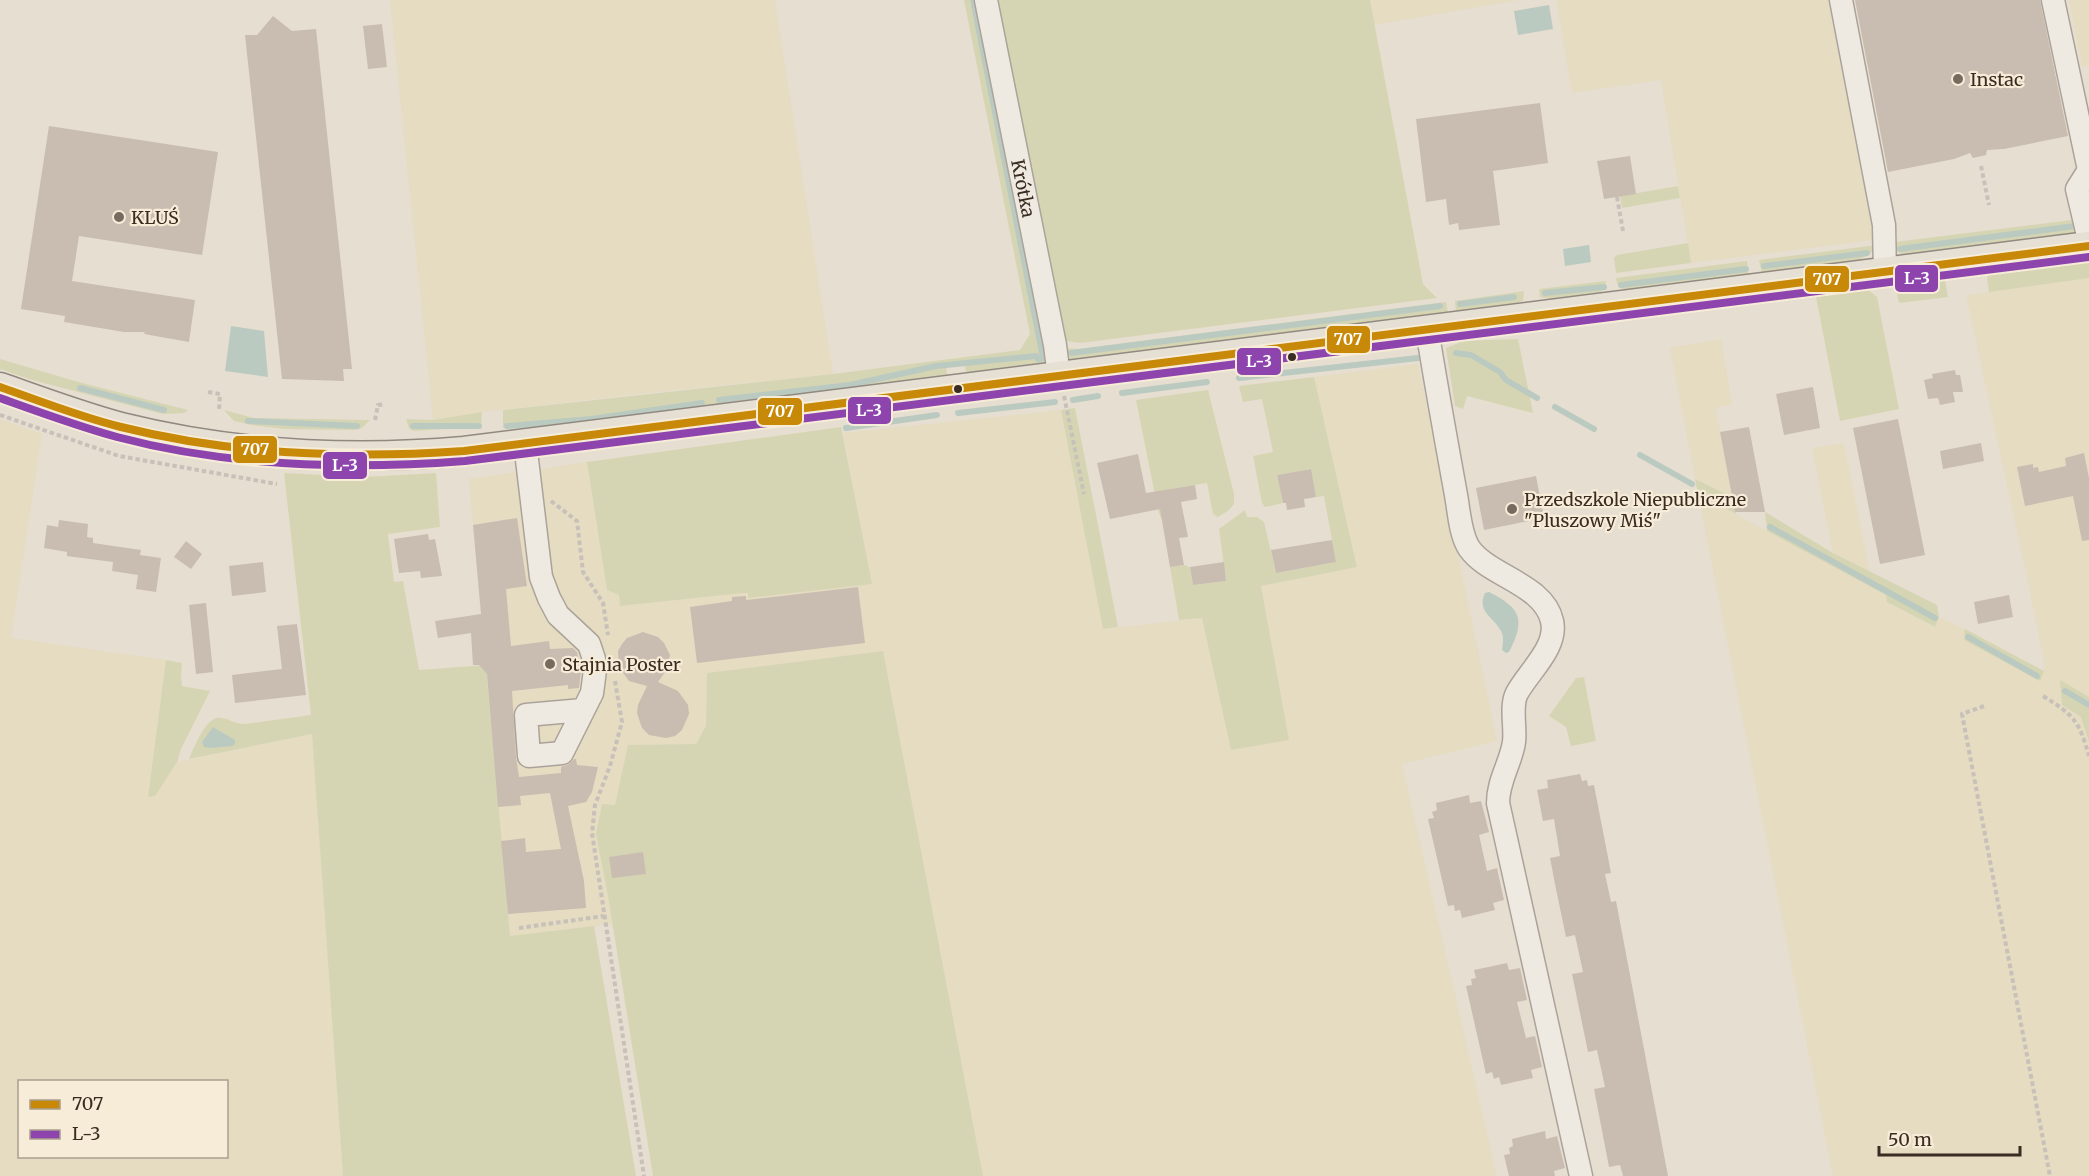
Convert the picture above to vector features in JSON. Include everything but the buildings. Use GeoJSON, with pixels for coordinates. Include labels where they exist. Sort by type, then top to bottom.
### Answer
{"type":"FeatureCollection","features":[{"type":"Feature","properties":{"kind":"main road"},"geometry":{"type":"LineString","coordinates":[[0,387],[120,427],[202,443],[277,453],[336,457],[412,455],[1061,383],[1427,329],[2089,246]]}},
{"type":"Feature","properties":{"kind":"street","name":"Krótka"},"geometry":{"type":"LineString","coordinates":[[986,0],[1061,383]]}},
{"type":"Feature","properties":{"kind":"street"},"geometry":{"type":"LineString","coordinates":[[1841,0],[1884,225],[1885,273]]}},
{"type":"Feature","properties":{"kind":"street"},"geometry":{"type":"LineString","coordinates":[[2053,0],[2089,170],[2077,189],[2089,240]]}},
{"type":"Feature","properties":{"kind":"street"},"geometry":{"type":"LineString","coordinates":[[1427,329],[1467,546],[1478,558],[1533,594],[1547,608],[1552,621],[1553,629],[1549,644],[1515,697],[1514,742],[1500,783],[1498,803],[1581,1176]]}},
{"type":"Feature","properties":{"kind":"street"},"geometry":{"type":"LineString","coordinates":[[525,443],[541,577],[558,615],[589,644],[593,651],[594,682],[589,701],[583,710]]}},
{"type":"Feature","properties":{"kind":"path"},"geometry":{"type":"LineString","coordinates":[[1981,166],[1989,205]]}},
{"type":"Feature","properties":{"kind":"path"},"geometry":{"type":"LineString","coordinates":[[1617,197],[1623,231]]}},
{"type":"Feature","properties":{"kind":"path"},"geometry":{"type":"LineString","coordinates":[[1061,383],[1084,494]]}},
{"type":"Feature","properties":{"kind":"path"},"geometry":{"type":"LineString","coordinates":[[208,392],[220,394],[219,410]]}},
{"type":"Feature","properties":{"kind":"path"},"geometry":{"type":"LineString","coordinates":[[375,420],[378,405],[385,404]]}},
{"type":"Feature","properties":{"kind":"path"},"geometry":{"type":"LineString","coordinates":[[532,490],[556,504],[578,521],[582,572],[603,603],[610,646]]}},
{"type":"Feature","properties":{"kind":"path"},"geometry":{"type":"LineString","coordinates":[[615,678],[622,722],[610,766],[595,805],[592,833],[644,1176]]}},
{"type":"Feature","properties":{"kind":"path"},"geometry":{"type":"LineString","coordinates":[[2043,696],[2063,708],[2081,728],[2089,756]]}},
{"type":"Feature","properties":{"kind":"path"},"geometry":{"type":"LineString","coordinates":[[1984,706],[1962,714],[2050,1176]]}},
{"type":"Feature","properties":{"kind":"path"},"geometry":{"type":"LineString","coordinates":[[519,928],[604,916]]}},
{"type":"Feature","properties":{"kind":"shaded area"},"geometry":{"type":"Polygon","coordinates":[[[390,0],[775,0],[833,374],[638,394],[433,420],[390,0]]]}},
{"type":"Feature","properties":{"kind":"shaded area"},"geometry":{"type":"Polygon","coordinates":[[[1370,0],[1519,0],[1374,25],[1370,0]]]}},
{"type":"Feature","properties":{"kind":"shaded area"},"geometry":{"type":"Polygon","coordinates":[[[1556,0],[1828,0],[1874,240],[1691,263],[1661,80],[1572,93],[1556,0]]]}},
{"type":"Feature","properties":{"kind":"shaded area"},"geometry":{"type":"Polygon","coordinates":[[[2069,0],[2089,0],[2089,66],[2082,67],[2069,0]]]}},
{"type":"Feature","properties":{"kind":"shaded area"},"geometry":{"type":"Polygon","coordinates":[[[1549,5],[1553,29],[1518,35],[1514,11],[1549,5]]]}},
{"type":"Feature","properties":{"kind":"shaded area"},"geometry":{"type":"Polygon","coordinates":[[[1589,245],[1591,262],[1565,266],[1563,249],[1589,245]]]}},
{"type":"Feature","properties":{"kind":"shaded area"},"geometry":{"type":"Polygon","coordinates":[[[2089,278],[2089,697],[2060,681],[2062,705],[2081,717],[2089,742],[2089,1176],[1833,1176],[1698,494],[1886,595],[1887,602],[1934,627],[1939,617],[1965,629],[1965,640],[2042,674],[2045,667],[2028,582],[1966,295],[2089,278]]]}},
{"type":"Feature","properties":{"kind":"shaded area"},"geometry":{"type":"Polygon","coordinates":[[[231,326],[264,331],[268,377],[225,371],[231,326]]]}},
{"type":"Feature","properties":{"kind":"shaded area"},"geometry":{"type":"Polygon","coordinates":[[[1721,339],[1732,404],[1716,408],[1732,497],[1695,479],[1670,348],[1721,339]]]}},
{"type":"Feature","properties":{"kind":"shaded area"},"geometry":{"type":"Polygon","coordinates":[[[1418,364],[1497,741],[1402,764],[1497,1176],[983,1176],[883,651],[707,673],[706,726],[696,744],[628,745],[615,805],[603,804],[596,834],[613,924],[510,937],[469,479],[587,462],[607,590],[619,595],[621,606],[743,593],[748,593],[749,597],[871,584],[843,433],[1061,410],[1103,629],[1202,618],[1231,750],[1289,740],[1261,586],[1357,566],[1314,377],[1418,364]]]}},
{"type":"Feature","properties":{"kind":"shaded area"},"geometry":{"type":"Polygon","coordinates":[[[0,419],[42,434],[11,638],[166,660],[148,797],[155,796],[177,762],[312,734],[343,1176],[0,1176],[0,419]]]}},
{"type":"Feature","properties":{"kind":"shaded area"},"geometry":{"type":"Polygon","coordinates":[[[1844,443],[1870,573],[1833,553],[1812,448],[1844,443]]]}},
{"type":"Feature","properties":{"kind":"shaded area"},"geometry":{"type":"Polygon","coordinates":[[[1489,592],[1514,610],[1519,623],[1514,641],[1509,652],[1506,653],[1502,650],[1501,631],[1487,614],[1483,605],[1485,593],[1489,592]]]}},
{"type":"Feature","properties":{"kind":"shaded area"},"geometry":{"type":"Polygon","coordinates":[[[213,727],[235,740],[233,746],[204,747],[202,742],[213,727]]]}},
{"type":"Feature","properties":{"kind":"green space"},"geometry":{"type":"Polygon","coordinates":[[[964,0],[980,0],[1050,355],[1045,362],[1039,365],[966,373],[964,361],[946,364],[947,376],[548,427],[503,428],[503,410],[833,374],[1020,350],[1030,334],[964,0]]]}},
{"type":"Feature","properties":{"kind":"green space"},"geometry":{"type":"Polygon","coordinates":[[[994,0],[1370,0],[1423,284],[1437,298],[1080,343],[1061,340],[994,0]]]}},
{"type":"Feature","properties":{"kind":"green space"},"geometry":{"type":"Polygon","coordinates":[[[1678,186],[1680,198],[1622,208],[1620,196],[1678,186]]]}},
{"type":"Feature","properties":{"kind":"green space"},"geometry":{"type":"Polygon","coordinates":[[[2072,220],[2074,233],[1903,255],[1898,252],[1895,242],[2072,220]]]}},
{"type":"Feature","properties":{"kind":"green space"},"geometry":{"type":"Polygon","coordinates":[[[1688,243],[1691,263],[1616,273],[1614,258],[1617,255],[1688,243]]]}},
{"type":"Feature","properties":{"kind":"green space"},"geometry":{"type":"Polygon","coordinates":[[[1877,245],[1875,250],[1858,261],[1762,274],[1759,260],[1877,245]]]}},
{"type":"Feature","properties":{"kind":"green space"},"geometry":{"type":"Polygon","coordinates":[[[1747,261],[1748,275],[1728,279],[1686,281],[1626,290],[1619,286],[1616,278],[1747,261]]]}},
{"type":"Feature","properties":{"kind":"green space"},"geometry":{"type":"Polygon","coordinates":[[[2089,261],[2089,278],[1989,292],[1987,278],[1989,274],[2089,261]]]}},
{"type":"Feature","properties":{"kind":"green space"},"geometry":{"type":"Polygon","coordinates":[[[1945,279],[1948,297],[1899,303],[1897,294],[1900,287],[1945,279]]]}},
{"type":"Feature","properties":{"kind":"green space"},"geometry":{"type":"Polygon","coordinates":[[[1606,281],[1604,290],[1591,295],[1563,299],[1540,297],[1539,289],[1606,281]]]}},
{"type":"Feature","properties":{"kind":"green space"},"geometry":{"type":"Polygon","coordinates":[[[1867,289],[1877,297],[1899,409],[1840,421],[1816,297],[1867,289]]]}},
{"type":"Feature","properties":{"kind":"green space"},"geometry":{"type":"Polygon","coordinates":[[[1524,291],[1523,301],[1512,305],[1456,313],[1455,301],[1524,291]]]}},
{"type":"Feature","properties":{"kind":"green space"},"geometry":{"type":"Polygon","coordinates":[[[1446,302],[1448,313],[1070,361],[1066,359],[1062,348],[1079,349],[1446,302]]]}},
{"type":"Feature","properties":{"kind":"green space"},"geometry":{"type":"Polygon","coordinates":[[[1518,339],[1533,413],[1467,396],[1463,409],[1455,406],[1446,348],[1463,341],[1518,339]]]}},
{"type":"Feature","properties":{"kind":"green space"},"geometry":{"type":"Polygon","coordinates":[[[0,359],[188,410],[184,413],[163,414],[32,380],[0,369],[0,359]]]}},
{"type":"Feature","properties":{"kind":"green space"},"geometry":{"type":"Polygon","coordinates":[[[1314,377],[1357,567],[1261,586],[1289,740],[1231,750],[1202,618],[1179,620],[1170,567],[1184,565],[1190,567],[1193,585],[1226,581],[1219,529],[1245,510],[1247,517],[1257,517],[1264,522],[1276,573],[1336,562],[1324,496],[1316,497],[1310,469],[1277,475],[1283,503],[1265,507],[1262,503],[1253,456],[1273,452],[1262,399],[1243,402],[1239,386],[1314,377]]]}},
{"type":"Feature","properties":{"kind":"green space"},"geometry":{"type":"Polygon","coordinates":[[[1208,390],[1234,494],[1234,504],[1218,517],[1213,514],[1207,483],[1171,489],[1174,516],[1161,518],[1136,400],[1208,390]]]}},
{"type":"Feature","properties":{"kind":"green space"},"geometry":{"type":"Polygon","coordinates":[[[1075,408],[1118,627],[1103,629],[1061,410],[1075,408]]]}},
{"type":"Feature","properties":{"kind":"green space"},"geometry":{"type":"Polygon","coordinates":[[[224,410],[254,418],[370,420],[362,428],[355,430],[284,429],[234,421],[224,410]]]}},
{"type":"Feature","properties":{"kind":"green space"},"geometry":{"type":"Polygon","coordinates":[[[482,412],[481,427],[413,431],[409,428],[406,419],[433,420],[482,412]]]}},
{"type":"Feature","properties":{"kind":"green space"},"geometry":{"type":"Polygon","coordinates":[[[841,427],[872,584],[748,598],[748,593],[743,593],[620,606],[619,595],[607,590],[587,462],[841,427]]]}},
{"type":"Feature","properties":{"kind":"green space"},"geometry":{"type":"Polygon","coordinates":[[[284,473],[364,477],[436,473],[440,527],[388,534],[394,582],[403,581],[419,670],[486,665],[510,936],[594,926],[636,1176],[343,1176],[312,734],[189,759],[201,733],[216,718],[245,724],[311,715],[284,473]]]}},
{"type":"Feature","properties":{"kind":"green space"},"geometry":{"type":"Polygon","coordinates":[[[1695,479],[1732,497],[1736,514],[1698,494],[1695,479]]]}},
{"type":"Feature","properties":{"kind":"green space"},"geometry":{"type":"Polygon","coordinates":[[[1765,512],[1833,553],[1937,605],[1939,617],[1935,627],[1887,602],[1886,595],[1767,531],[1765,512]]]}},
{"type":"Feature","properties":{"kind":"green space"},"geometry":{"type":"Polygon","coordinates":[[[1965,629],[2044,671],[2040,681],[1964,640],[1965,629]]]}},
{"type":"Feature","properties":{"kind":"green space"},"geometry":{"type":"Polygon","coordinates":[[[883,651],[983,1176],[653,1176],[596,834],[602,804],[615,805],[628,745],[696,744],[706,726],[707,673],[883,651]]]}},
{"type":"Feature","properties":{"kind":"green space"},"geometry":{"type":"Polygon","coordinates":[[[166,660],[182,663],[182,686],[210,691],[181,749],[177,762],[155,796],[148,797],[166,660]]]}},
{"type":"Feature","properties":{"kind":"green space"},"geometry":{"type":"Polygon","coordinates":[[[1584,677],[1596,741],[1571,746],[1566,727],[1549,716],[1576,678],[1584,677]]]}},
{"type":"Feature","properties":{"kind":"green space"},"geometry":{"type":"Polygon","coordinates":[[[2060,680],[2089,697],[2089,742],[2081,717],[2062,705],[2060,680]]]}},
{"type":"Feature","properties":{"kind":"waterway"},"geometry":{"type":"LineString","coordinates":[[719,400],[850,385],[936,366],[1036,356],[1038,359],[1043,358],[973,0]]}},
{"type":"Feature","properties":{"kind":"waterway"},"geometry":{"type":"LineString","coordinates":[[1900,249],[2075,226]]}},
{"type":"Feature","properties":{"kind":"waterway"},"geometry":{"type":"LineString","coordinates":[[1764,266],[1867,253]]}},
{"type":"Feature","properties":{"kind":"waterway"},"geometry":{"type":"LineString","coordinates":[[1621,285],[1746,269]]}},
{"type":"Feature","properties":{"kind":"waterway"},"geometry":{"type":"LineString","coordinates":[[1545,293],[1604,287]]}},
{"type":"Feature","properties":{"kind":"waterway"},"geometry":{"type":"LineString","coordinates":[[1460,304],[1514,297]]}},
{"type":"Feature","properties":{"kind":"waterway"},"geometry":{"type":"LineString","coordinates":[[1071,353],[1440,306]]}},
{"type":"Feature","properties":{"kind":"waterway"},"geometry":{"type":"LineString","coordinates":[[1456,353],[1471,355],[1500,372],[1506,380],[1537,398]]}},
{"type":"Feature","properties":{"kind":"waterway"},"geometry":{"type":"LineString","coordinates":[[1239,378],[1418,358]]}},
{"type":"Feature","properties":{"kind":"waterway"},"geometry":{"type":"LineString","coordinates":[[1122,393],[1207,382]]}},
{"type":"Feature","properties":{"kind":"waterway"},"geometry":{"type":"LineString","coordinates":[[80,388],[164,410]]}},
{"type":"Feature","properties":{"kind":"waterway"},"geometry":{"type":"LineString","coordinates":[[1073,400],[1098,396]]}},
{"type":"Feature","properties":{"kind":"waterway"},"geometry":{"type":"LineString","coordinates":[[958,413],[1055,402]]}},
{"type":"Feature","properties":{"kind":"waterway"},"geometry":{"type":"LineString","coordinates":[[507,426],[591,419],[702,403]]}},
{"type":"Feature","properties":{"kind":"waterway"},"geometry":{"type":"LineString","coordinates":[[1555,407],[1594,429]]}},
{"type":"Feature","properties":{"kind":"waterway"},"geometry":{"type":"LineString","coordinates":[[846,428],[937,415]]}},
{"type":"Feature","properties":{"kind":"waterway"},"geometry":{"type":"LineString","coordinates":[[248,421],[357,426]]}},
{"type":"Feature","properties":{"kind":"waterway"},"geometry":{"type":"LineString","coordinates":[[413,426],[479,426]]}},
{"type":"Feature","properties":{"kind":"waterway"},"geometry":{"type":"LineString","coordinates":[[1640,455],[1692,484]]}},
{"type":"Feature","properties":{"kind":"waterway"},"geometry":{"type":"LineString","coordinates":[[1770,527],[1935,618]]}},
{"type":"Feature","properties":{"kind":"waterway"},"geometry":{"type":"LineString","coordinates":[[1968,637],[2037,676]]}},
{"type":"Feature","properties":{"kind":"waterway"},"geometry":{"type":"LineString","coordinates":[[2065,691],[2089,705]]}},
{"type":"Feature","properties":{"kind":"transit line","name":"707"},"geometry":{"type":"LineString","coordinates":[[0,387],[106,423],[206,444],[334,454],[378,455],[464,451],[2089,246]]}},
{"type":"Feature","properties":{"kind":"transit line","name":"L-3"},"geometry":{"type":"LineString","coordinates":[[0,398],[117,437],[203,455],[290,464],[421,464],[465,461],[2089,257]]}},
{"type":"Feature","properties":{"kind":"place","name":"Instac"},"geometry":{"type":"Point","coordinates":[1958,79]}},
{"type":"Feature","properties":{"kind":"place","name":"KLUŚ"},"geometry":{"type":"Point","coordinates":[119,217]}},
{"type":"Feature","properties":{"kind":"place","name":"Przedszkole Niepubliczne \"Pluszowy Miś\""},"geometry":{"type":"Point","coordinates":[1512,509]}},
{"type":"Feature","properties":{"kind":"place","name":"Stajnia Poster"},"geometry":{"type":"Point","coordinates":[550,664]}}]}
